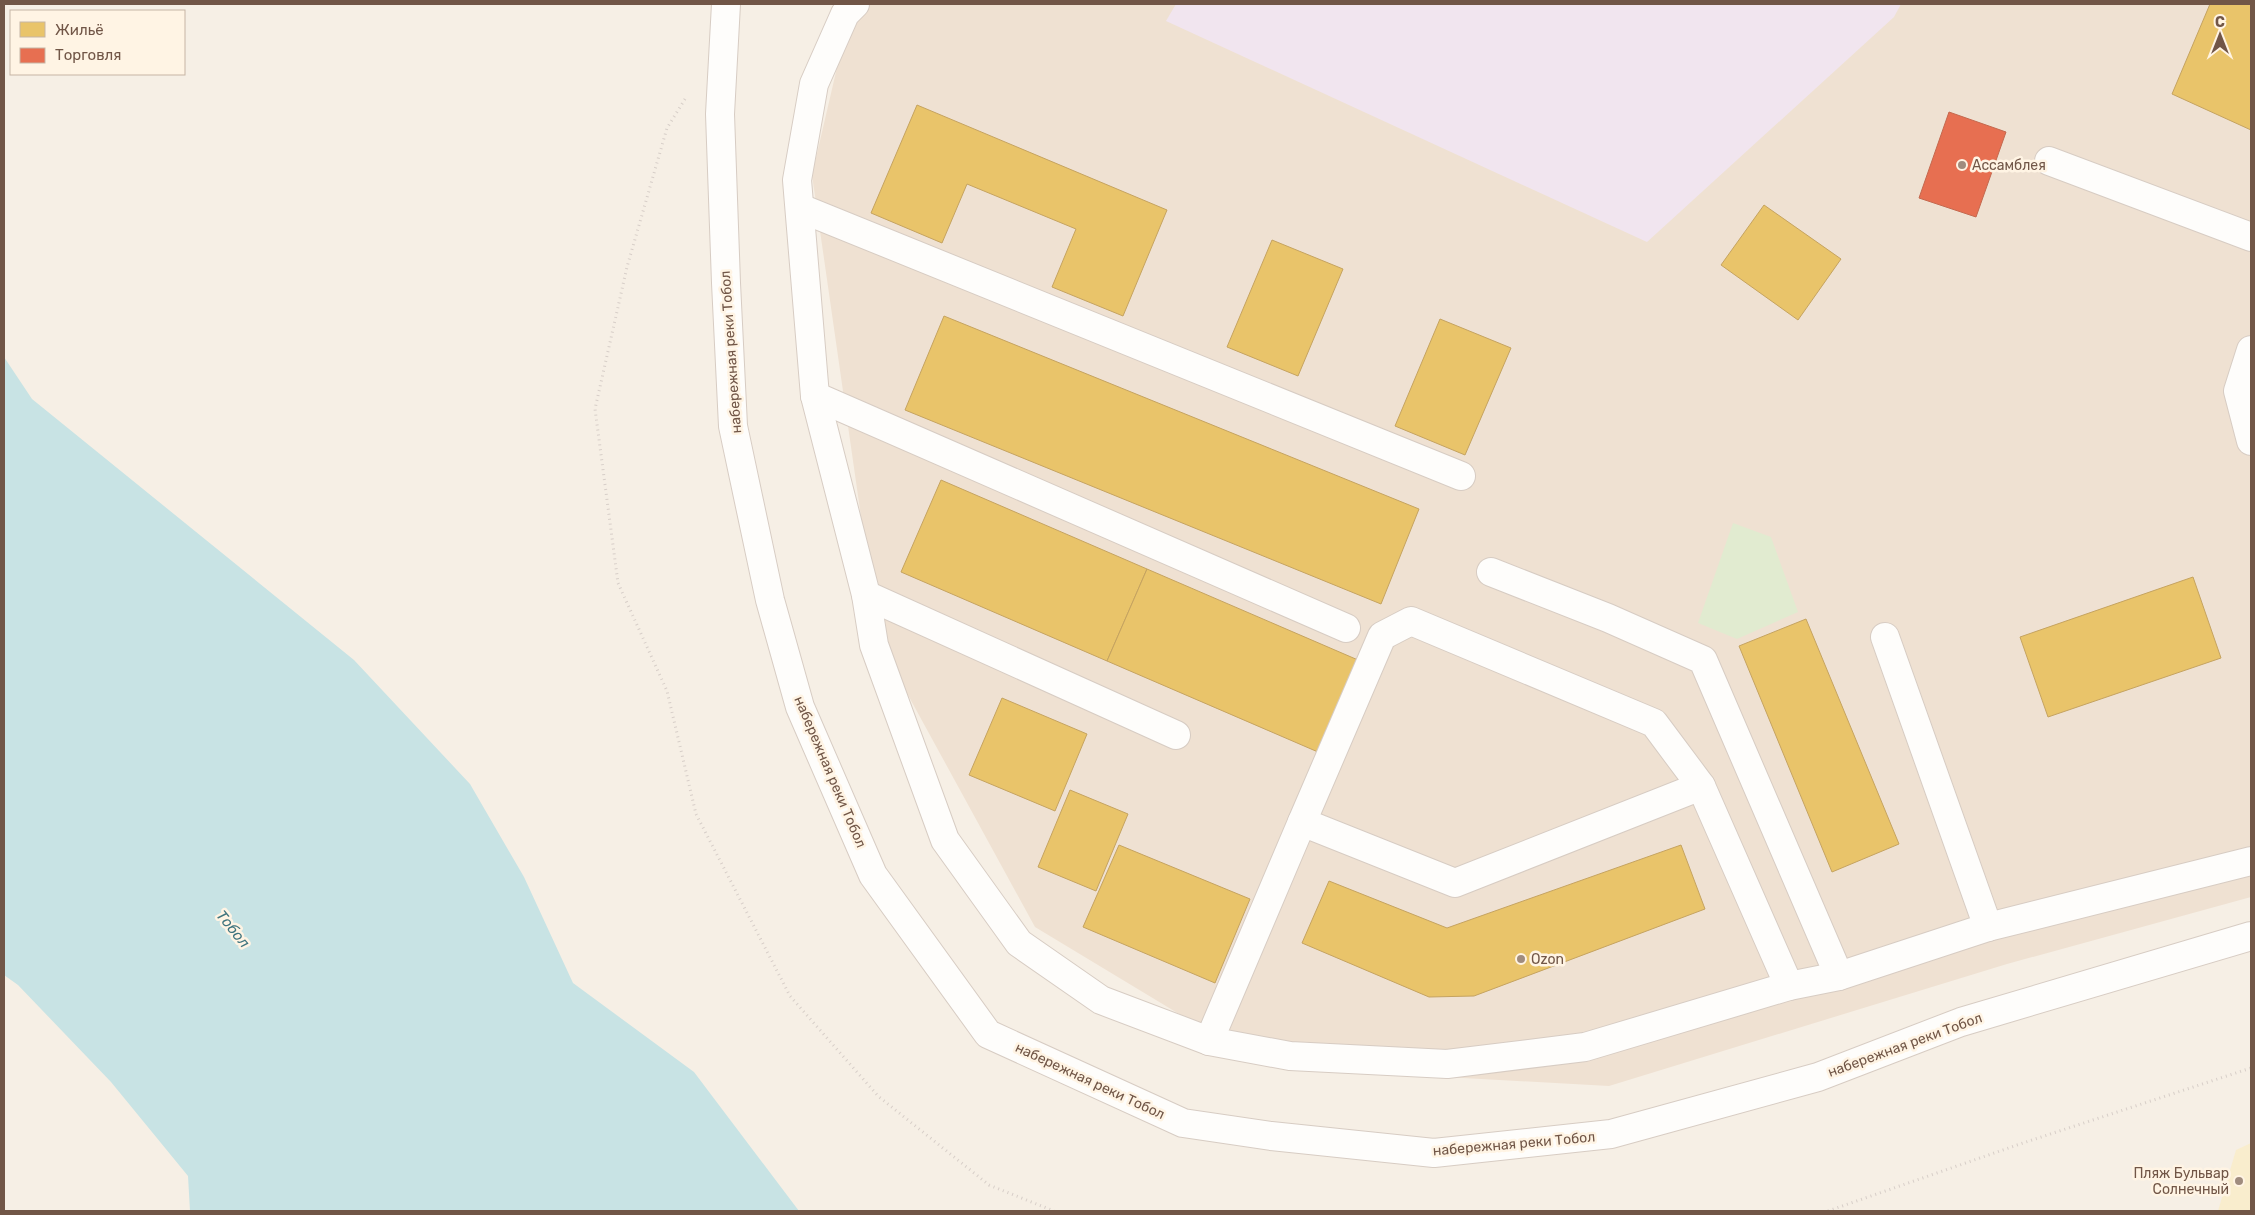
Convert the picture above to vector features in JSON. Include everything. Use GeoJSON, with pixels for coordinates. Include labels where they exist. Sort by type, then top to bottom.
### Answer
{"type":"FeatureCollection","features":[{"type":"Feature","properties":{"kind":"street","name":"набережная реки Тобол"},"geometry":{"type":"LineString","coordinates":[[726,4],[720,114],[733,426],[770,600],[800,707],[874,875],[988,1034],[1183,1123],[1271,1136],[1434,1153],[1621,1132],[1818,1077],[1961,1022],[2251,936]]}},
{"type":"Feature","properties":{"kind":"street"},"geometry":{"type":"LineString","coordinates":[[855,4],[845,14],[814,84],[798,180],[815,396],[866,595],[874,645],[945,840],[1019,943],[1101,1000],[1209,1041],[1290,1056],[1447,1064],[1585,1047],[1789,986],[1839,976],[1988,928],[2251,861]]}},
{"type":"Feature","properties":{"kind":"street"},"geometry":{"type":"LineString","coordinates":[[2049,161],[2251,237]]}},
{"type":"Feature","properties":{"kind":"street"},"geometry":{"type":"LineString","coordinates":[[800,208],[1461,476]]}},
{"type":"Feature","properties":{"kind":"street"},"geometry":{"type":"LineString","coordinates":[[2251,350],[2238,391],[2251,441]]}},
{"type":"Feature","properties":{"kind":"street"},"geometry":{"type":"LineString","coordinates":[[815,396],[1346,628]]}},
{"type":"Feature","properties":{"kind":"street"},"geometry":{"type":"LineString","coordinates":[[1491,572],[1608,618],[1703,660],[1839,976]]}},
{"type":"Feature","properties":{"kind":"street"},"geometry":{"type":"LineString","coordinates":[[866,595],[1176,735]]}},
{"type":"Feature","properties":{"kind":"street"},"geometry":{"type":"LineString","coordinates":[[1209,1041],[1382,636],[1411,621],[1654,722],[1701,786],[1789,986]]}},
{"type":"Feature","properties":{"kind":"street"},"geometry":{"type":"LineString","coordinates":[[1885,637],[1988,928]]}},
{"type":"Feature","properties":{"kind":"street"},"geometry":{"type":"LineString","coordinates":[[1302,822],[1454,883],[1701,786]]}},
{"type":"Feature","properties":{"kind":"path"},"geometry":{"type":"LineString","coordinates":[[722,70],[693,86],[667,128],[627,267],[596,409],[618,582],[667,691],[696,814],[790,996],[878,1096],[989,1185],[1054,1211]]}},
{"type":"Feature","properties":{"kind":"path"},"geometry":{"type":"LineString","coordinates":[[1828,1211],[2020,1144],[2251,1068]]}},
{"type":"Feature","properties":{"kind":"shaded area"},"geometry":{"type":"Polygon","coordinates":[[[864,4],[2251,4],[2251,897],[2007,964],[1609,1086],[1267,1067],[1035,927],[879,642],[812,175],[849,16],[864,4]]]}},
{"type":"Feature","properties":{"kind":"shaded area"},"geometry":{"type":"Polygon","coordinates":[[[1176,4],[1901,4],[1894,17],[1647,242],[1166,21],[1176,4]]]}},
{"type":"Feature","properties":{"kind":"green space"},"geometry":{"type":"Polygon","coordinates":[[[1733,523],[1771,537],[1798,612],[1737,639],[1698,623],[1733,523]]]}},
{"type":"Feature","properties":{"kind":"sand","name":"Пляж Бульвар Солнечный"},"geometry":{"type":"Polygon","coordinates":[[[2251,1143],[2251,1211],[2218,1211],[2236,1150],[2251,1143]]]}},
{"type":"Feature","properties":{"kind":"water","name":"Тобол"},"geometry":{"type":"Polygon","coordinates":[[[4,357],[32,399],[354,660],[470,784],[524,877],[573,983],[694,1072],[799,1211],[190,1211],[188,1176],[111,1082],[18,985],[4,975],[4,357]]]}},
{"type":"Feature","properties":{"kind":"building: Жильё"},"geometry":{"type":"Polygon","coordinates":[[[2210,4],[2251,4],[2251,130],[2172,94],[2210,4]]]}},
{"type":"Feature","properties":{"kind":"building: Жильё"},"geometry":{"type":"Polygon","coordinates":[[[917,105],[1167,210],[1123,316],[1052,287],[1076,229],[967,184],[942,243],[871,213],[917,105]]]}},
{"type":"Feature","properties":{"kind":"building: Жильё"},"geometry":{"type":"Polygon","coordinates":[[[1764,205],[1841,259],[1798,320],[1721,265],[1764,205]]]}},
{"type":"Feature","properties":{"kind":"building: Жильё"},"geometry":{"type":"Polygon","coordinates":[[[1272,240],[1343,269],[1298,376],[1227,347],[1272,240]]]}},
{"type":"Feature","properties":{"kind":"building: Жильё"},"geometry":{"type":"Polygon","coordinates":[[[944,316],[1419,509],[1381,604],[905,410],[944,316]]]}},
{"type":"Feature","properties":{"kind":"building: Жильё"},"geometry":{"type":"Polygon","coordinates":[[[1440,319],[1511,348],[1465,455],[1395,426],[1440,319]]]}},
{"type":"Feature","properties":{"kind":"building: Жильё"},"geometry":{"type":"Polygon","coordinates":[[[941,480],[1147,569],[1107,661],[901,572],[941,480]]]}},
{"type":"Feature","properties":{"kind":"building: Жильё"},"geometry":{"type":"Polygon","coordinates":[[[1147,569],[1358,660],[1318,752],[1107,661],[1147,569]]]}},
{"type":"Feature","properties":{"kind":"building: Жильё"},"geometry":{"type":"Polygon","coordinates":[[[2193,577],[2221,658],[2048,717],[2020,637],[2193,577]]]}},
{"type":"Feature","properties":{"kind":"building: Жильё"},"geometry":{"type":"Polygon","coordinates":[[[1806,619],[1899,844],[1832,872],[1739,646],[1806,619]]]}},
{"type":"Feature","properties":{"kind":"building: Жильё"},"geometry":{"type":"Polygon","coordinates":[[[1002,698],[1087,734],[1055,811],[969,775],[1002,698]]]}},
{"type":"Feature","properties":{"kind":"building: Жильё"},"geometry":{"type":"Polygon","coordinates":[[[1070,790],[1128,814],[1096,891],[1038,867],[1070,790]]]}},
{"type":"Feature","properties":{"kind":"building: Жильё"},"geometry":{"type":"Polygon","coordinates":[[[1119,845],[1250,899],[1215,983],[1083,927],[1119,845]]]}},
{"type":"Feature","properties":{"kind":"building: Жильё"},"geometry":{"type":"Polygon","coordinates":[[[1681,845],[1705,909],[1474,996],[1429,997],[1302,943],[1329,881],[1447,928],[1681,845]]]}},
{"type":"Feature","properties":{"kind":"building: Торговля","name":"Ассамблея"},"geometry":{"type":"Polygon","coordinates":[[[1949,112],[2006,132],[1976,217],[1919,198],[1949,112]]]}},
{"type":"Feature","properties":{"kind":"place","name":"Ассамблея"},"geometry":{"type":"Point","coordinates":[1962,165]}},
{"type":"Feature","properties":{"kind":"place","name":"Ozon"},"geometry":{"type":"Point","coordinates":[1521,959]}},
{"type":"Feature","properties":{"kind":"place","name":"Пляж Бульвар Солнечный"},"geometry":{"type":"Point","coordinates":[2239,1181]}}]}
